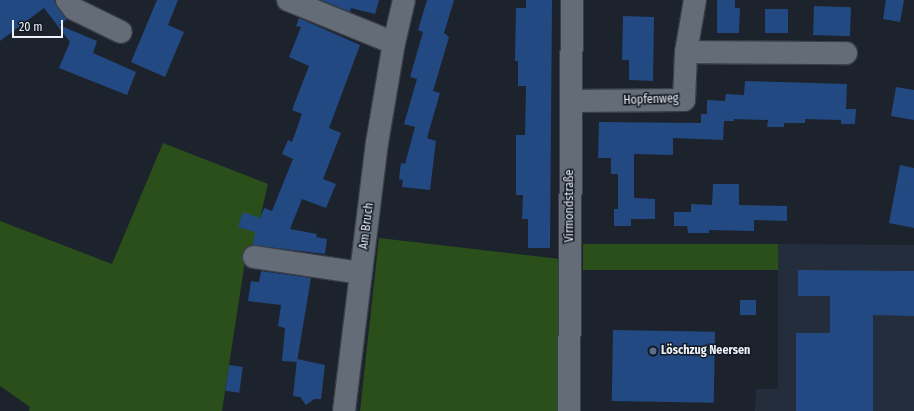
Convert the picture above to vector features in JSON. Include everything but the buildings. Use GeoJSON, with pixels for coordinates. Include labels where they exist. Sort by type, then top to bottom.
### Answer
{"type":"FeatureCollection","features":[{"type":"Feature","properties":{"kind":"street"},"geometry":{"type":"LineString","coordinates":[[67,0],[74,9],[121,32]]}},
{"type":"Feature","properties":{"kind":"street"},"geometry":{"type":"LineString","coordinates":[[288,0],[394,42]]}},
{"type":"Feature","properties":{"kind":"street","name":"Am Bruch"},"geometry":{"type":"LineString","coordinates":[[344,411],[377,143],[394,42],[404,0]]}},
{"type":"Feature","properties":{"kind":"street","name":"Virmondstraße"},"geometry":{"type":"LineString","coordinates":[[569,411],[572,0]]}},
{"type":"Feature","properties":{"kind":"street","name":"Hopfenweg"},"geometry":{"type":"LineString","coordinates":[[571,101],[684,100],[686,52],[695,0]]}},
{"type":"Feature","properties":{"kind":"street"},"geometry":{"type":"LineString","coordinates":[[686,52],[846,53]]}},
{"type":"Feature","properties":{"kind":"street"},"geometry":{"type":"LineString","coordinates":[[254,257],[361,273]]}},
{"type":"Feature","properties":{"kind":"shaded area"},"geometry":{"type":"Polygon","coordinates":[[[778,244],[914,245],[914,411],[755,411],[756,389],[778,389],[778,244]]]}},
{"type":"Feature","properties":{"kind":"green space"},"geometry":{"type":"Polygon","coordinates":[[[163,143],[268,184],[253,248],[245,261],[222,411],[29,411],[30,407],[0,386],[0,221],[112,264],[163,143]]]}},
{"type":"Feature","properties":{"kind":"green space"},"geometry":{"type":"Polygon","coordinates":[[[379,238],[560,259],[559,411],[360,411],[379,238]]]}},
{"type":"Feature","properties":{"kind":"green space"},"geometry":{"type":"Polygon","coordinates":[[[583,244],[778,244],[778,270],[583,270],[583,244]]]}},
{"type":"Feature","properties":{"kind":"place","name":"Löschzug Neersen"},"geometry":{"type":"Point","coordinates":[653,351]}}]}
